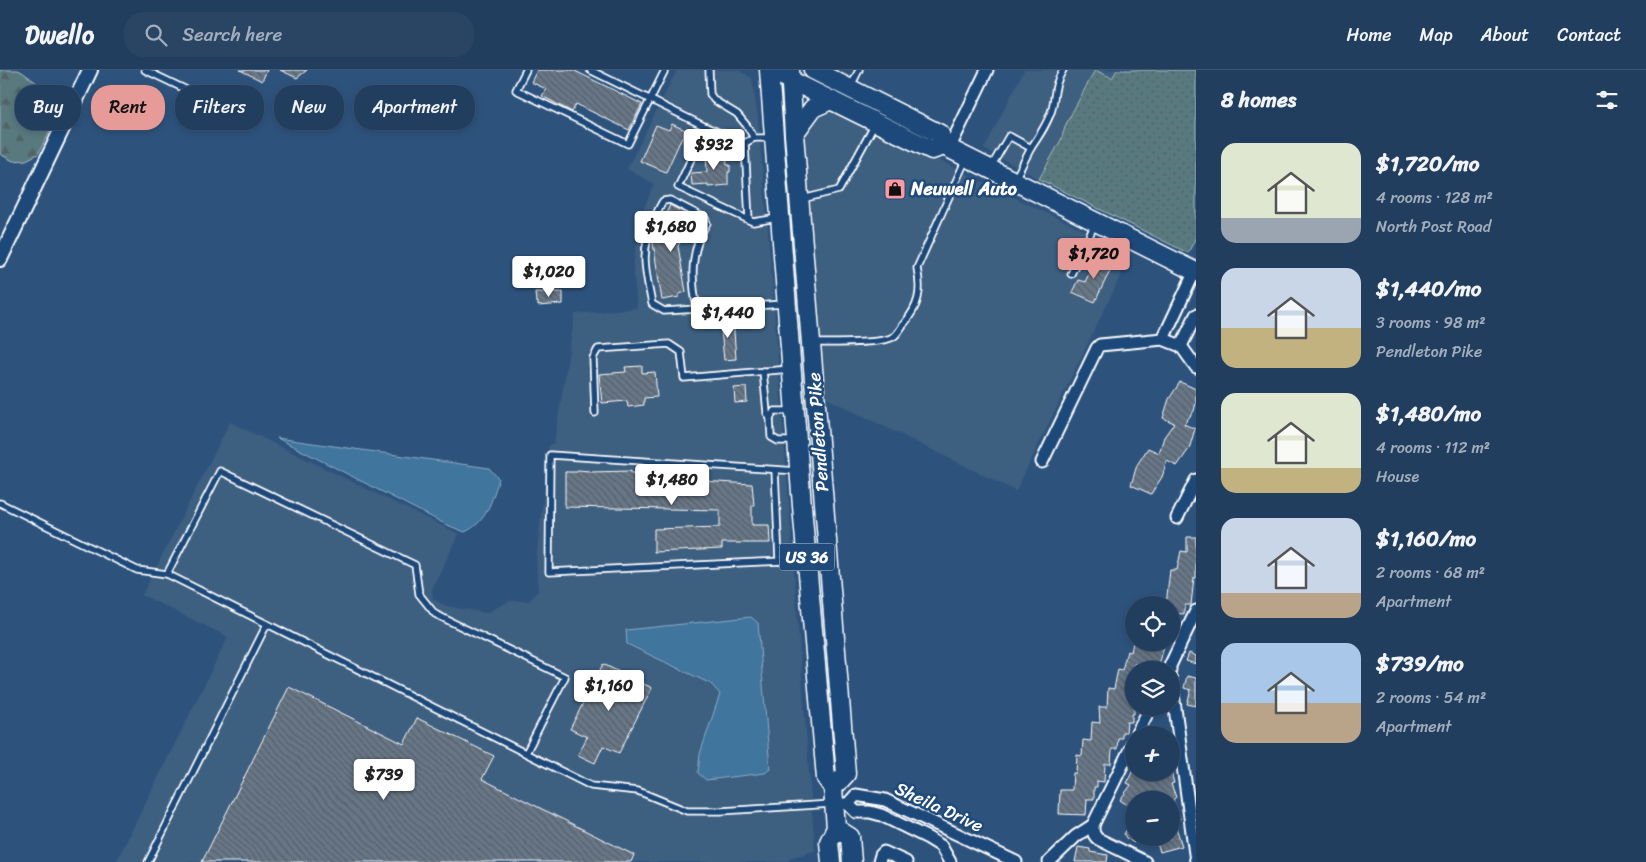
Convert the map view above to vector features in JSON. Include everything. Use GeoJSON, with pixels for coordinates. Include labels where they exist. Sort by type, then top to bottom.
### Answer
{"type":"FeatureCollection","features":[{"type":"Feature","properties":{"kind":"main road"},"geometry":{"type":"LineString","coordinates":[[770,70],[791,75],[831,100],[932,150],[946,147]]}},
{"type":"Feature","properties":{"kind":"main road","name":"Pendleton Pike"},"geometry":{"type":"LineString","coordinates":[[770,70],[807,560],[826,778],[838,799]]}},
{"type":"Feature","properties":{"kind":"main road"},"geometry":{"type":"LineString","coordinates":[[813,70],[940,134],[946,147],[967,158],[1127,238],[1195,269]]}},
{"type":"Feature","properties":{"kind":"main road","name":"Pendleton Pike"},"geometry":{"type":"LineString","coordinates":[[791,75],[794,134],[846,774],[838,799],[836,828],[829,842],[831,862]]}},
{"type":"Feature","properties":{"kind":"main road"},"geometry":{"type":"LineString","coordinates":[[794,134],[813,108],[831,100]]}},
{"type":"Feature","properties":{"kind":"main road"},"geometry":{"type":"LineString","coordinates":[[836,828],[850,837],[852,862]]}},
{"type":"Feature","properties":{"kind":"street"},"geometry":{"type":"LineString","coordinates":[[0,259],[90,70]]}},
{"type":"Feature","properties":{"kind":"street"},"geometry":{"type":"LineString","coordinates":[[946,147],[987,70]]}},
{"type":"Feature","properties":{"kind":"street"},"geometry":{"type":"LineString","coordinates":[[1163,339],[1195,269]]}},
{"type":"Feature","properties":{"kind":"street"},"geometry":{"type":"LineString","coordinates":[[1181,346],[1196,315]]}},
{"type":"Feature","properties":{"kind":"street"},"geometry":{"type":"LineString","coordinates":[[1042,462],[1097,348],[1106,344],[1163,339],[1181,346],[1196,367]]}},
{"type":"Feature","properties":{"kind":"street"},"geometry":{"type":"LineString","coordinates":[[1177,518],[1196,480]]}},
{"type":"Feature","properties":{"kind":"street"},"geometry":{"type":"LineString","coordinates":[[1173,661],[1196,612]]}},
{"type":"Feature","properties":{"kind":"street"},"geometry":{"type":"LineString","coordinates":[[1176,716],[1196,861]]}},
{"type":"Feature","properties":{"kind":"street"},"geometry":{"type":"LineString","coordinates":[[1125,759],[1093,826],[1093,832],[1098,839],[1145,862]]}},
{"type":"Feature","properties":{"kind":"street","name":"Sheila Drive"},"geometry":{"type":"LineString","coordinates":[[838,799],[856,795],[885,800],[1016,862]]}},
{"type":"Feature","properties":{"kind":"street","name":"Sheila Drive"},"geometry":{"type":"LineString","coordinates":[[838,799],[856,812],[870,812],[881,815],[928,838],[941,846],[950,862]]}},
{"type":"Feature","properties":{"kind":"street"},"geometry":{"type":"LineString","coordinates":[[1049,862],[1076,836],[1093,826]]}},
{"type":"Feature","properties":{"kind":"street"},"geometry":{"type":"LineString","coordinates":[[880,859],[884,852],[906,862]]}},
{"type":"Feature","properties":{"kind":"lane"},"geometry":{"type":"LineString","coordinates":[[146,70],[177,85]]}},
{"type":"Feature","properties":{"kind":"lane"},"geometry":{"type":"LineString","coordinates":[[526,70],[516,90],[628,144],[666,70]]}},
{"type":"Feature","properties":{"kind":"lane"},"geometry":{"type":"LineString","coordinates":[[590,70],[706,127],[745,143]]}},
{"type":"Feature","properties":{"kind":"lane"},"geometry":{"type":"LineString","coordinates":[[709,70],[710,94],[714,100],[737,114],[754,138]]}},
{"type":"Feature","properties":{"kind":"lane"},"geometry":{"type":"LineString","coordinates":[[850,89],[859,70]]}},
{"type":"Feature","properties":{"kind":"lane"},"geometry":{"type":"LineString","coordinates":[[1014,181],[1052,108],[1056,81],[1062,70]]}},
{"type":"Feature","properties":{"kind":"lane"},"geometry":{"type":"LineString","coordinates":[[800,200],[839,190],[876,122]]}},
{"type":"Feature","properties":{"kind":"lane"},"geometry":{"type":"LineString","coordinates":[[706,127],[678,186],[753,222],[780,218]]}},
{"type":"Feature","properties":{"kind":"lane"},"geometry":{"type":"LineString","coordinates":[[990,169],[1009,136],[1031,148]]}},
{"type":"Feature","properties":{"kind":"lane"},"geometry":{"type":"LineString","coordinates":[[745,143],[754,138],[774,138]]}},
{"type":"Feature","properties":{"kind":"lane"},"geometry":{"type":"LineString","coordinates":[[745,143],[749,220]]}},
{"type":"Feature","properties":{"kind":"lane"},"geometry":{"type":"LineString","coordinates":[[812,343],[870,342],[892,338],[909,318],[918,299],[921,285],[917,268],[967,158]]}},
{"type":"Feature","properties":{"kind":"lane"},"geometry":{"type":"LineString","coordinates":[[697,309],[694,294],[694,250],[707,223],[704,218],[696,213],[670,200],[663,201],[647,236],[644,251],[652,304],[664,311],[787,304]]}},
{"type":"Feature","properties":{"kind":"lane"},"geometry":{"type":"LineString","coordinates":[[1071,274],[1096,222]]}},
{"type":"Feature","properties":{"kind":"lane"},"geometry":{"type":"LineString","coordinates":[[1087,239],[1118,254],[1127,238]]}},
{"type":"Feature","properties":{"kind":"lane"},"geometry":{"type":"LineString","coordinates":[[595,413],[593,358],[598,349],[669,344],[681,352],[684,378],[792,369]]}},
{"type":"Feature","properties":{"kind":"lane"},"geometry":{"type":"LineString","coordinates":[[763,371],[767,413],[770,418],[772,436],[778,440],[798,441]]}},
{"type":"Feature","properties":{"kind":"lane"},"geometry":{"type":"LineString","coordinates":[[770,418],[774,411],[796,411]]}},
{"type":"Feature","properties":{"kind":"lane"},"geometry":{"type":"LineString","coordinates":[[800,471],[550,454],[549,572],[807,560]]}},
{"type":"Feature","properties":{"kind":"lane"},"geometry":{"type":"LineString","coordinates":[[775,470],[779,562]]}},
{"type":"Feature","properties":{"kind":"lane"},"geometry":{"type":"LineString","coordinates":[[167,574],[220,471],[415,566],[419,594],[435,614],[565,677],[526,753]]}},
{"type":"Feature","properties":{"kind":"lane"},"geometry":{"type":"LineString","coordinates":[[0,503],[137,570],[167,574],[592,786],[638,791],[687,811],[721,811],[838,799]]}},
{"type":"Feature","properties":{"kind":"lane"},"geometry":{"type":"LineString","coordinates":[[148,862],[267,624]]}},
{"type":"Feature","properties":{"kind":"shaded area"},"geometry":{"type":"Polygon","coordinates":[[[677,70],[738,70],[752,78],[758,118],[771,266],[815,851],[792,857],[786,862],[116,862],[228,637],[142,595],[230,422],[459,534],[432,589],[433,599],[447,606],[486,613],[509,601],[529,601],[538,591],[536,561],[549,445],[554,443],[575,314],[637,308],[633,267],[642,213],[654,184],[627,169],[677,70]]]}},
{"type":"Feature","properties":{"kind":"shaded area"},"geometry":{"type":"Polygon","coordinates":[[[1024,70],[1095,70],[1066,124],[1061,140],[1039,179],[984,149],[1024,70]]]}},
{"type":"Feature","properties":{"kind":"shaded area"},"geometry":{"type":"Polygon","coordinates":[[[1095,70],[1117,70],[1112,78],[1095,70]]]}},
{"type":"Feature","properties":{"kind":"shaded area"},"geometry":{"type":"Polygon","coordinates":[[[833,106],[998,190],[1132,253],[1016,491],[824,397],[803,128],[813,112],[833,106]]]}},
{"type":"Feature","properties":{"kind":"shaded area"},"geometry":{"type":"Polygon","coordinates":[[[277,438],[489,468],[499,479],[488,510],[479,522],[465,532],[447,525],[277,438]]]}},
{"type":"Feature","properties":{"kind":"shaded area"},"geometry":{"type":"Polygon","coordinates":[[[751,617],[758,623],[770,769],[765,773],[706,780],[698,773],[700,754],[720,694],[711,684],[627,644],[626,630],[751,617]]]}},
{"type":"Feature","properties":{"kind":"green space"},"geometry":{"type":"Polygon","coordinates":[[[0,70],[18,70],[39,85],[15,85],[15,130],[50,130],[38,154],[26,160],[13,161],[0,154],[0,70]]]}},
{"type":"Feature","properties":{"kind":"green space"},"geometry":{"type":"Polygon","coordinates":[[[1095,70],[1112,78],[1117,70],[1196,70],[1196,237],[1188,253],[1039,179],[1061,140],[1066,124],[1095,70]]]}},
{"type":"Feature","properties":{"kind":"building"},"geometry":{"type":"Polygon","coordinates":[[[240,70],[267,70],[262,81],[240,70]]]}},
{"type":"Feature","properties":{"kind":"building"},"geometry":{"type":"Polygon","coordinates":[[[280,70],[307,70],[297,78],[280,70]]]}},
{"type":"Feature","properties":{"kind":"building"},"geometry":{"type":"Polygon","coordinates":[[[537,70],[573,70],[642,104],[629,130],[576,104],[572,112],[542,96],[546,89],[531,82],[537,70]]]}},
{"type":"Feature","properties":{"kind":"building"},"geometry":{"type":"Polygon","coordinates":[[[672,124],[687,131],[684,138],[682,137],[666,172],[640,161],[656,125],[669,130],[672,124]]]}},
{"type":"Feature","properties":{"kind":"building"},"geometry":{"type":"Polygon","coordinates":[[[726,152],[727,165],[730,165],[728,185],[708,187],[708,184],[692,185],[691,173],[707,172],[706,153],[726,152]]]}},
{"type":"Feature","properties":{"kind":"building"},"geometry":{"type":"Polygon","coordinates":[[[670,205],[692,217],[678,246],[686,292],[679,294],[679,297],[662,300],[653,243],[670,205]]]}},
{"type":"Feature","properties":{"kind":"building"},"geometry":{"type":"Polygon","coordinates":[[[1097,257],[1113,264],[1095,302],[1072,292],[1078,280],[1085,282],[1097,257]]]}},
{"type":"Feature","properties":{"kind":"building"},"geometry":{"type":"Polygon","coordinates":[[[535,292],[563,292],[563,304],[538,306],[535,292]]]}},
{"type":"Feature","properties":{"kind":"building"},"geometry":{"type":"Polygon","coordinates":[[[733,318],[736,359],[724,360],[720,319],[733,318]]]}},
{"type":"Feature","properties":{"kind":"building"},"geometry":{"type":"Polygon","coordinates":[[[642,366],[642,373],[655,372],[657,397],[644,398],[644,405],[628,407],[627,401],[602,403],[599,374],[626,372],[625,367],[642,366]]]}},
{"type":"Feature","properties":{"kind":"building"},"geometry":{"type":"Polygon","coordinates":[[[1180,382],[1196,389],[1194,411],[1184,424],[1195,429],[1189,449],[1177,466],[1167,461],[1162,477],[1151,494],[1131,485],[1137,465],[1148,448],[1159,453],[1164,437],[1174,423],[1163,418],[1169,399],[1180,382]]]}},
{"type":"Feature","properties":{"kind":"building"},"geometry":{"type":"Polygon","coordinates":[[[746,387],[747,402],[735,403],[734,388],[746,387]]]}},
{"type":"Feature","properties":{"kind":"building"},"geometry":{"type":"Polygon","coordinates":[[[577,470],[590,472],[631,471],[631,473],[643,473],[643,478],[677,476],[677,478],[700,479],[700,481],[752,484],[754,505],[752,505],[752,525],[769,525],[770,543],[722,543],[722,549],[654,552],[654,529],[720,527],[720,510],[565,507],[565,472],[577,472],[577,470]]]}},
{"type":"Feature","properties":{"kind":"building"},"geometry":{"type":"Polygon","coordinates":[[[1187,537],[1196,537],[1196,578],[1194,578],[1191,605],[1185,605],[1184,614],[1180,614],[1180,596],[1167,596],[1170,570],[1177,570],[1181,551],[1187,552],[1187,537]]]}},
{"type":"Feature","properties":{"kind":"building"},"geometry":{"type":"Polygon","coordinates":[[[1127,651],[1163,651],[1160,661],[1125,661],[1125,716],[1132,716],[1132,722],[1127,722],[1125,732],[1122,732],[1122,738],[1118,738],[1117,749],[1112,749],[1111,764],[1105,764],[1104,782],[1097,781],[1097,787],[1094,787],[1094,799],[1087,799],[1086,815],[1059,814],[1060,790],[1072,790],[1073,773],[1076,773],[1077,755],[1082,756],[1083,740],[1091,741],[1092,722],[1100,723],[1099,707],[1107,707],[1108,688],[1114,689],[1118,669],[1122,670],[1127,651]]]}},
{"type":"Feature","properties":{"kind":"building"},"geometry":{"type":"Polygon","coordinates":[[[1189,653],[1196,656],[1196,664],[1186,661],[1189,653]]]}},
{"type":"Feature","properties":{"kind":"building"},"geometry":{"type":"Polygon","coordinates":[[[603,664],[652,688],[619,753],[603,746],[595,763],[578,755],[587,737],[570,729],[603,664]]]}},
{"type":"Feature","properties":{"kind":"building"},"geometry":{"type":"Polygon","coordinates":[[[1187,676],[1196,678],[1196,706],[1187,704],[1191,690],[1184,688],[1187,676]]]}},
{"type":"Feature","properties":{"kind":"building"},"geometry":{"type":"Polygon","coordinates":[[[289,687],[404,744],[417,718],[494,756],[482,779],[634,855],[631,862],[202,862],[289,687]]]}},
{"type":"Feature","properties":{"kind":"building"},"geometry":{"type":"Polygon","coordinates":[[[1128,781],[1173,781],[1174,783],[1171,784],[1174,791],[1127,791],[1131,785],[1127,783],[1128,781]]]}},
{"type":"Feature","properties":{"kind":"building"},"geometry":{"type":"Polygon","coordinates":[[[1125,793],[1125,804],[1120,800],[1125,793]]]}},
{"type":"Feature","properties":{"kind":"building"},"geometry":{"type":"Polygon","coordinates":[[[1180,840],[1182,846],[1160,852],[1158,846],[1180,846],[1180,840]]]}},
{"type":"Feature","properties":{"kind":"building"},"geometry":{"type":"Polygon","coordinates":[[[1078,847],[1090,849],[1090,852],[1108,855],[1107,862],[1075,862],[1078,847]]]}},
{"type":"Feature","properties":{"kind":"place","name":"Neuwell Auto"},"geometry":{"type":"Point","coordinates":[895,189]}}]}
